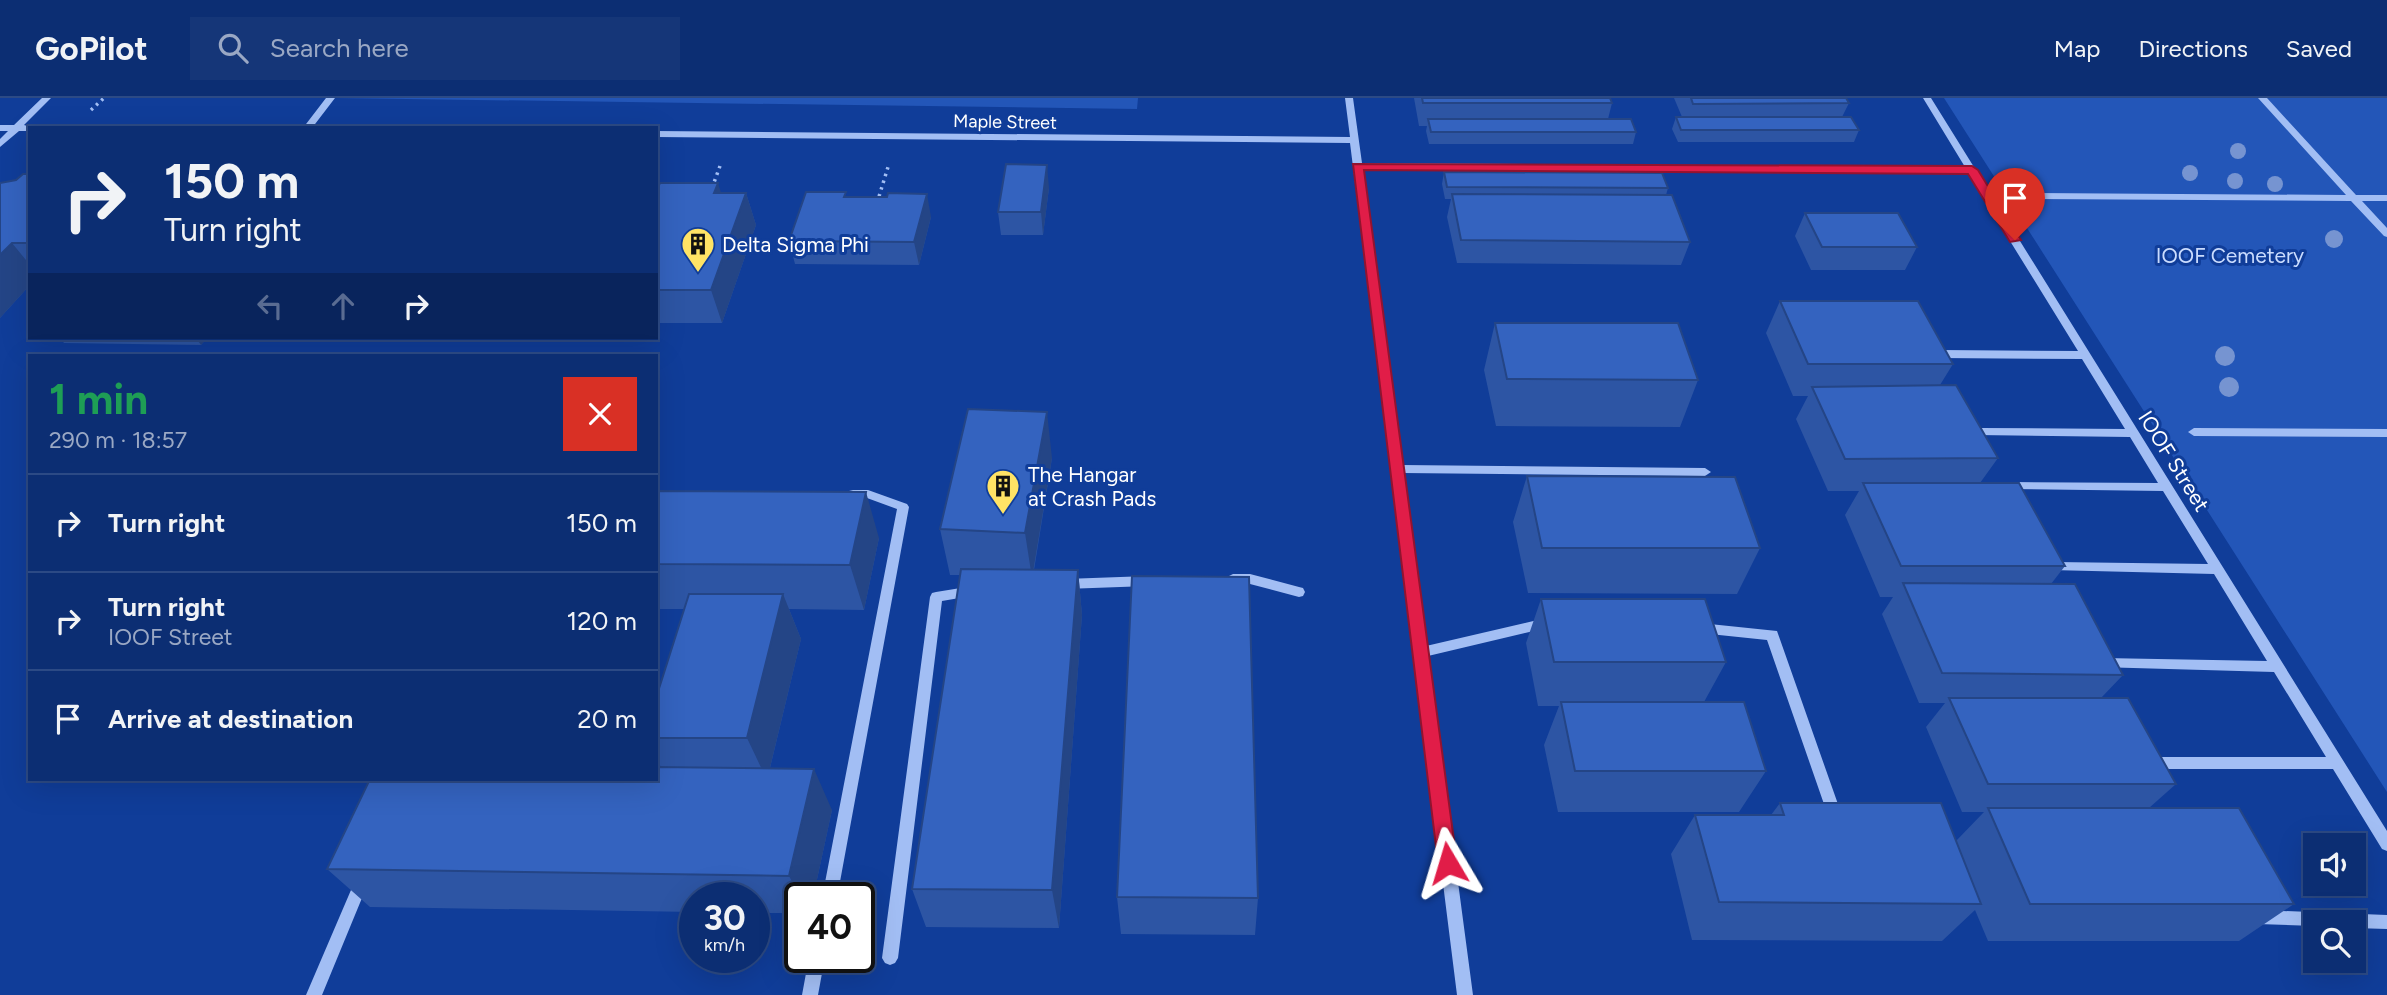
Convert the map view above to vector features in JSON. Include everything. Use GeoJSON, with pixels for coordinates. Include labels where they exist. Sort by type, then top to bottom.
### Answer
{"type":"FeatureCollection","features":[{"type":"Feature","properties":{"kind":"street"},"geometry":{"type":"LineString","coordinates":[[0,144],[47,98]]}},
{"type":"Feature","properties":{"kind":"street"},"geometry":{"type":"LineString","coordinates":[[309,126],[331,98]]}},
{"type":"Feature","properties":{"kind":"street"},"geometry":{"type":"LineString","coordinates":[[1349,98],[1465,995]]}},
{"type":"Feature","properties":{"kind":"street","name":"IOOF Street"},"geometry":{"type":"LineString","coordinates":[[1927,98],[2387,845]]}},
{"type":"Feature","properties":{"kind":"street"},"geometry":{"type":"LineString","coordinates":[[2262,98],[2387,234]]}},
{"type":"Feature","properties":{"kind":"street"},"geometry":{"type":"LineString","coordinates":[[0,128],[28,128]]}},
{"type":"Feature","properties":{"kind":"street","name":"Maple Street"},"geometry":{"type":"LineString","coordinates":[[658,134],[1353,140]]}},
{"type":"Feature","properties":{"kind":"street"},"geometry":{"type":"LineString","coordinates":[[1357,166],[1972,170]]}},
{"type":"Feature","properties":{"kind":"street"},"geometry":{"type":"LineString","coordinates":[[2034,196],[2387,198]]}},
{"type":"Feature","properties":{"kind":"street"},"geometry":{"type":"LineString","coordinates":[[1939,354],[2086,355]]}},
{"type":"Feature","properties":{"kind":"street"},"geometry":{"type":"LineString","coordinates":[[1981,432],[2134,433]]}},
{"type":"Feature","properties":{"kind":"street"},"geometry":{"type":"LineString","coordinates":[[2194,432],[2387,433]]}},
{"type":"Feature","properties":{"kind":"street"},"geometry":{"type":"LineString","coordinates":[[1396,468],[1705,472]]}},
{"type":"Feature","properties":{"kind":"street"},"geometry":{"type":"LineString","coordinates":[[2011,485],[2167,486]]}},
{"type":"Feature","properties":{"kind":"street"},"geometry":{"type":"LineString","coordinates":[[832,882],[903,507],[868,494],[842,495]]}},
{"type":"Feature","properties":{"kind":"street"},"geometry":{"type":"LineString","coordinates":[[2055,567],[2218,569]]}},
{"type":"Feature","properties":{"kind":"street"},"geometry":{"type":"LineString","coordinates":[[1222,580],[1250,579],[1299,592]]}},
{"type":"Feature","properties":{"kind":"street"},"geometry":{"type":"LineString","coordinates":[[1046,585],[1168,581]]}},
{"type":"Feature","properties":{"kind":"street"},"geometry":{"type":"LineString","coordinates":[[890,958],[936,597],[992,589]]}},
{"type":"Feature","properties":{"kind":"street"},"geometry":{"type":"LineString","coordinates":[[1420,653],[1539,623],[1564,624]]}},
{"type":"Feature","properties":{"kind":"street"},"geometry":{"type":"LineString","coordinates":[[1681,626],[1772,635],[1832,807]]}},
{"type":"Feature","properties":{"kind":"street"},"geometry":{"type":"LineString","coordinates":[[2097,662],[2278,667]]}},
{"type":"Feature","properties":{"kind":"street"},"geometry":{"type":"LineString","coordinates":[[2157,762],[2337,763]]}},
{"type":"Feature","properties":{"kind":"street"},"geometry":{"type":"LineString","coordinates":[[314,995],[370,862]]}},
{"type":"Feature","properties":{"kind":"street"},"geometry":{"type":"LineString","coordinates":[[2258,917],[2387,922]]}},
{"type":"Feature","properties":{"kind":"street"},"geometry":{"type":"LineString","coordinates":[[810,995],[814,973]]}},
{"type":"Feature","properties":{"kind":"path"},"geometry":{"type":"LineString","coordinates":[[91,110],[103,98]]}},
{"type":"Feature","properties":{"kind":"path"},"geometry":{"type":"LineString","coordinates":[[710,190],[720,166]]}},
{"type":"Feature","properties":{"kind":"path"},"geometry":{"type":"LineString","coordinates":[[875,210],[888,167]]}},
{"type":"Feature","properties":{"kind":"green space"},"geometry":{"type":"Polygon","coordinates":[[[336,98],[1138,98],[1137,109],[336,98]]]}},
{"type":"Feature","properties":{"kind":"green space","name":"IOOF Cemetery"},"geometry":{"type":"Polygon","coordinates":[[[1944,98],[2387,98],[2387,792],[1944,98]]]}},
{"type":"Feature","properties":{"kind":"building"},"geometry":{"type":"Polygon","coordinates":[[[1422,98],[1610,98],[1612,103],[1423,103],[1422,98]]]}},
{"type":"Feature","properties":{"kind":"building"},"geometry":{"type":"Polygon","coordinates":[[[1691,98],[1846,98],[1849,103],[1693,104],[1691,98]]]}},
{"type":"Feature","properties":{"kind":"building"},"geometry":{"type":"Polygon","coordinates":[[[1676,117],[1851,117],[1859,130],[1681,130],[1676,117]]]}},
{"type":"Feature","properties":{"kind":"building"},"geometry":{"type":"Polygon","coordinates":[[[1428,119],[1631,119],[1636,132],[1431,132],[1428,119]]]}},
{"type":"Feature","properties":{"kind":"building"},"geometry":{"type":"Polygon","coordinates":[[[1006,164],[1047,165],[1041,212],[998,212],[1006,164]]]}},
{"type":"Feature","properties":{"kind":"building"},"geometry":{"type":"Polygon","coordinates":[[[1444,172],[1662,173],[1668,188],[1447,187],[1444,172]]]}},
{"type":"Feature","properties":{"kind":"building"},"geometry":{"type":"Polygon","coordinates":[[[23,174],[28,174],[28,243],[12,243],[0,255],[0,183],[16,180],[23,174]]]}},
{"type":"Feature","properties":{"kind":"building"},"geometry":{"type":"Polygon","coordinates":[[[660,183],[718,183],[714,193],[746,193],[711,290],[658,290],[660,183]]]}},
{"type":"Feature","properties":{"kind":"building"},"geometry":{"type":"Polygon","coordinates":[[[806,192],[846,192],[844,197],[887,197],[888,193],[927,194],[914,242],[789,241],[806,192]]]}},
{"type":"Feature","properties":{"kind":"building"},"geometry":{"type":"Polygon","coordinates":[[[1452,194],[1672,195],[1690,242],[1461,240],[1452,194]]]}},
{"type":"Feature","properties":{"kind":"building"},"geometry":{"type":"Polygon","coordinates":[[[1805,213],[1898,213],[1917,247],[1822,247],[1805,213]]]}},
{"type":"Feature","properties":{"kind":"building"},"geometry":{"type":"Polygon","coordinates":[[[1780,301],[1918,301],[1953,364],[1808,364],[1780,301]]]}},
{"type":"Feature","properties":{"kind":"building"},"geometry":{"type":"Polygon","coordinates":[[[1495,323],[1678,323],[1698,380],[1507,379],[1495,323]]]}},
{"type":"Feature","properties":{"kind":"building"},"geometry":{"type":"Polygon","coordinates":[[[1956,385],[1998,458],[1845,459],[1812,387],[1956,385]]]}},
{"type":"Feature","properties":{"kind":"building"},"geometry":{"type":"Polygon","coordinates":[[[968,409],[1047,412],[1025,533],[940,529],[968,409]]]}},
{"type":"Feature","properties":{"kind":"building"},"geometry":{"type":"Polygon","coordinates":[[[1527,476],[1735,477],[1760,548],[1542,548],[1527,476]]]}},
{"type":"Feature","properties":{"kind":"building"},"geometry":{"type":"Polygon","coordinates":[[[1863,483],[2019,483],[2065,566],[1901,566],[1863,483]]]}},
{"type":"Feature","properties":{"kind":"building"},"geometry":{"type":"Polygon","coordinates":[[[658,491],[866,492],[850,565],[658,564],[658,491]]]}},
{"type":"Feature","properties":{"kind":"building"},"geometry":{"type":"Polygon","coordinates":[[[961,569],[1078,570],[1052,890],[912,889],[961,569]]]}},
{"type":"Feature","properties":{"kind":"building"},"geometry":{"type":"Polygon","coordinates":[[[1132,576],[1249,577],[1258,898],[1117,897],[1132,576]]]}},
{"type":"Feature","properties":{"kind":"building"},"geometry":{"type":"Polygon","coordinates":[[[1903,583],[2075,584],[2123,675],[1942,673],[1903,583]]]}},
{"type":"Feature","properties":{"kind":"building"},"geometry":{"type":"Polygon","coordinates":[[[689,594],[783,594],[747,738],[658,738],[658,692],[689,594]]]}},
{"type":"Feature","properties":{"kind":"building"},"geometry":{"type":"Polygon","coordinates":[[[1541,599],[1705,599],[1726,662],[1554,662],[1541,599]]]}},
{"type":"Feature","properties":{"kind":"building"},"geometry":{"type":"Polygon","coordinates":[[[1949,698],[2128,698],[2176,784],[1988,784],[1949,698]]]}},
{"type":"Feature","properties":{"kind":"building"},"geometry":{"type":"Polygon","coordinates":[[[1561,702],[1744,702],[1766,771],[1575,771],[1561,702]]]}},
{"type":"Feature","properties":{"kind":"building"},"geometry":{"type":"Polygon","coordinates":[[[658,767],[814,769],[789,876],[327,869],[369,781],[658,781],[658,767]]]}},
{"type":"Feature","properties":{"kind":"building"},"geometry":{"type":"Polygon","coordinates":[[[1780,803],[1941,803],[1981,904],[1719,902],[1695,815],[1784,815],[1780,803]]]}},
{"type":"Feature","properties":{"kind":"building"},"geometry":{"type":"Polygon","coordinates":[[[1988,808],[2239,808],[2294,904],[2030,904],[1988,808]]]}},
{"type":"Feature","properties":{"kind":"place","name":"Delta Sigma Phi"},"geometry":{"type":"Point","coordinates":[698,274]}},
{"type":"Feature","properties":{"kind":"place","name":"The Hangar at Crash Pads"},"geometry":{"type":"Point","coordinates":[1003,516]}},
{"type":"Feature","properties":{"kind":"route"},"geometry":{"type":"LineString","coordinates":[[1448,863],[1357,166],[1972,170],[2015,240]]}}]}
